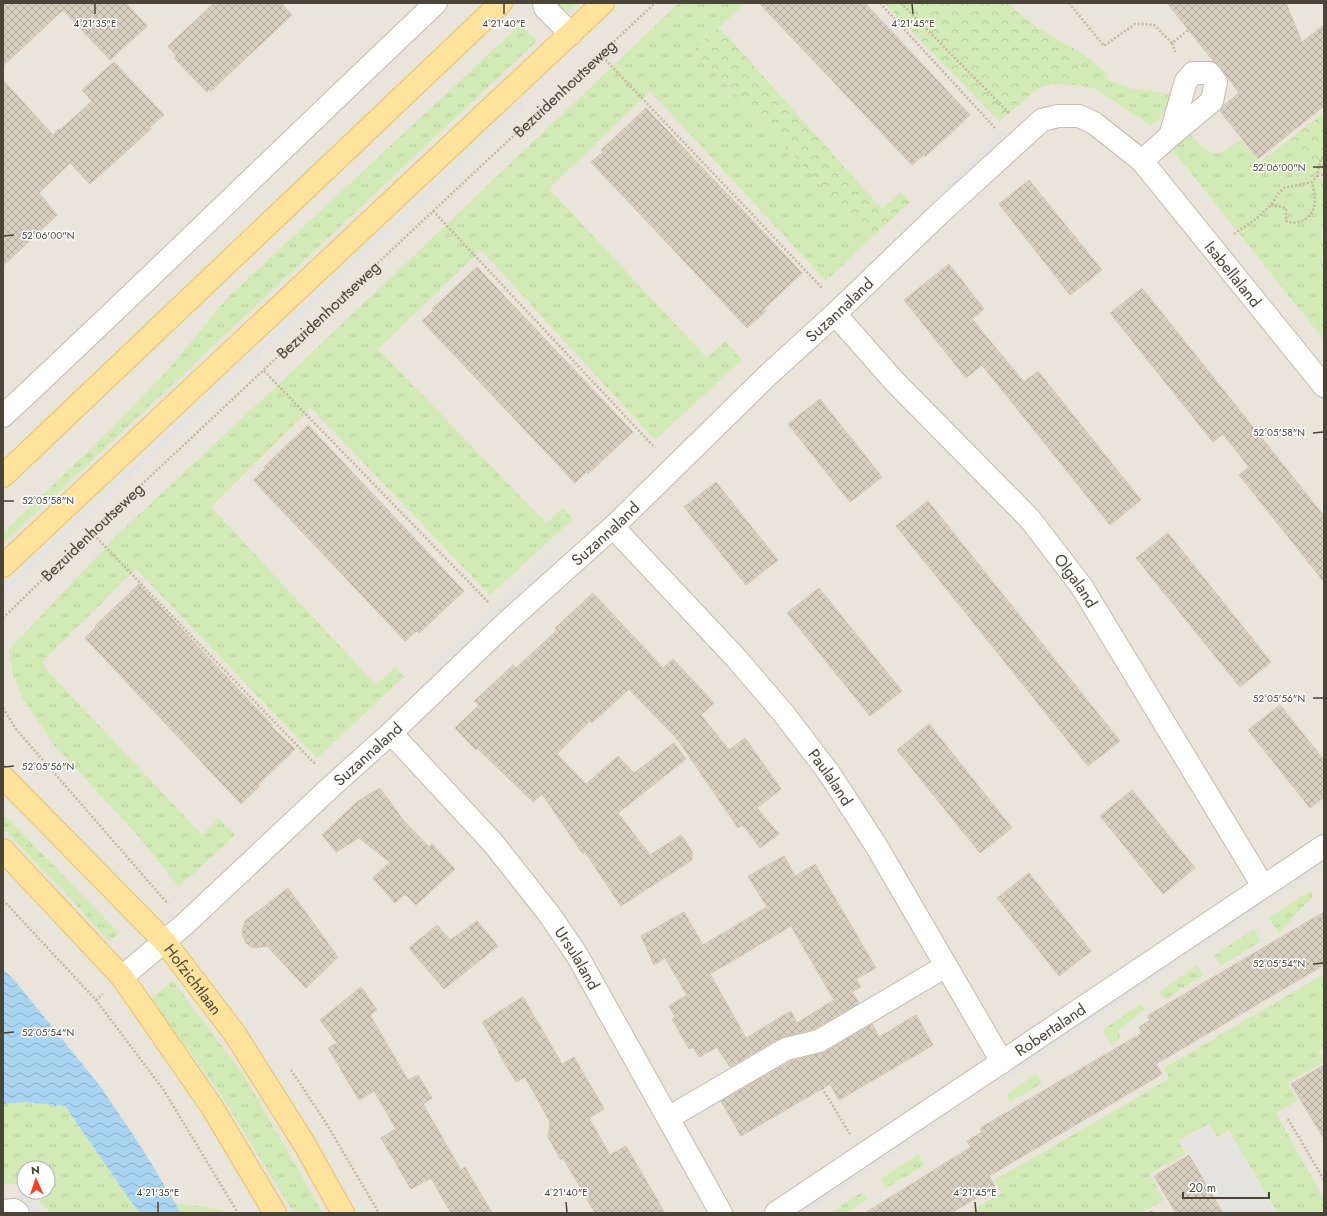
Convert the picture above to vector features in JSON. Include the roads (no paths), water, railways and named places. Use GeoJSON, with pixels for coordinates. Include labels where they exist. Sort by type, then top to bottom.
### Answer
{"type":"FeatureCollection","features":[{"type":"Feature","properties":{"kind":"main road"},"geometry":{"type":"LineString","coordinates":[[3,476],[501,3]]}},
{"type":"Feature","properties":{"kind":"main road"},"geometry":{"type":"LineString","coordinates":[[3,566],[604,3]]}},
{"type":"Feature","properties":{"kind":"main road","name":"Hofzichtlaan"},"geometry":{"type":"LineString","coordinates":[[3,777],[165,942],[235,1034],[305,1146],[343,1213]]}},
{"type":"Feature","properties":{"kind":"main road"},"geometry":{"type":"LineString","coordinates":[[3,850],[122,977],[212,1107],[276,1213]]}},
{"type":"Feature","properties":{"kind":"street"},"geometry":{"type":"LineString","coordinates":[[3,416],[93,332],[356,78],[436,3]]}},
{"type":"Feature","properties":{"kind":"street"},"geometry":{"type":"LineString","coordinates":[[544,3],[545,8],[571,34]]}},
{"type":"Feature","properties":{"kind":"street","name":"Suzannaland"},"geometry":{"type":"LineString","coordinates":[[122,977],[185,924],[334,784],[391,733],[508,621],[613,527],[769,374],[838,311],[939,214],[1042,120],[1058,116],[1079,116],[1094,123]]}},
{"type":"Feature","properties":{"kind":"street","name":"Isabellaland"},"geometry":{"type":"LineString","coordinates":[[1094,123],[1142,161],[1324,386]]}},
{"type":"Feature","properties":{"kind":"street"},"geometry":{"type":"LineString","coordinates":[[1142,161],[1170,136]]}},
{"type":"Feature","properties":{"kind":"street","name":"Olgaland"},"geometry":{"type":"LineString","coordinates":[[838,311],[901,387],[1030,519],[1082,587],[1263,886]]}},
{"type":"Feature","properties":{"kind":"street","name":"Paulaland"},"geometry":{"type":"LineString","coordinates":[[613,527],[736,658],[784,714],[829,773],[878,847],[1002,1062]]}},
{"type":"Feature","properties":{"kind":"street","name":"Ursulaland"},"geometry":{"type":"LineString","coordinates":[[391,733],[492,843],[549,914],[577,955],[721,1213]]}},
{"type":"Feature","properties":{"kind":"street","name":"Robertaland"},"geometry":{"type":"LineString","coordinates":[[776,1213],[1324,846]]}},
{"type":"Feature","properties":{"kind":"street"},"geometry":{"type":"LineString","coordinates":[[668,1118],[786,1049],[819,1041],[946,966]]}},
{"type":"Feature","properties":{"kind":"street"},"geometry":{"type":"LineString","coordinates":[[3,1211],[14,1210],[18,1213]]}},
{"type":"Feature","properties":{"kind":"water"},"geometry":{"type":"Polygon","coordinates":[[[3,969],[16,982],[100,1086],[140,1145],[181,1213],[139,1213],[65,1106],[24,1102],[3,1104],[3,969]]]}}]}
